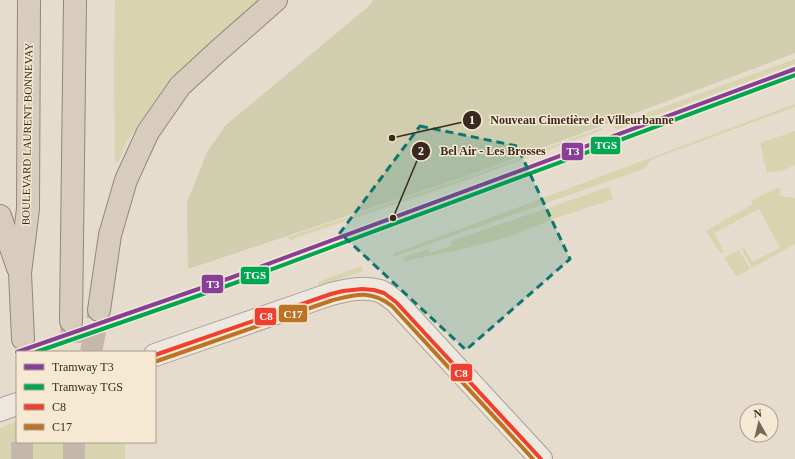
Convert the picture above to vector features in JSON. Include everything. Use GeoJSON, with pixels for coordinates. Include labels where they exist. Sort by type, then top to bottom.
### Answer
{"type":"FeatureCollection","features":[{"type":"Feature","properties":{"kind":"highway","name":"BOULEVARD LAURENT BONNEVAY"},"geometry":{"type":"LineString","coordinates":[[23,339],[20,273],[28,209],[29,0]]}},
{"type":"Feature","properties":{"kind":"highway"},"geometry":{"type":"LineString","coordinates":[[71,321],[75,0]]}},
{"type":"Feature","properties":{"kind":"highway"},"geometry":{"type":"LineString","coordinates":[[99,310],[110,235],[126,180],[148,132],[180,86],[276,0]]}},
{"type":"Feature","properties":{"kind":"highway"},"geometry":{"type":"LineString","coordinates":[[0,216],[20,273]]}},
{"type":"Feature","properties":{"kind":"street"},"geometry":{"type":"LineString","coordinates":[[156,355],[349,289],[364,288],[381,291],[396,302],[541,459]]}},
{"type":"Feature","properties":{"kind":"street"},"geometry":{"type":"LineString","coordinates":[[0,410],[16,404]]}},
{"type":"Feature","properties":{"kind":"highlighted area"},"geometry":{"type":"Polygon","coordinates":[[[420,126],[517,146],[570,259],[466,350],[340,233],[420,126]]]}},
{"type":"Feature","properties":{"kind":"shaded area"},"geometry":{"type":"Polygon","coordinates":[[[115,0],[262,0],[231,24],[165,86],[128,140],[119,161],[115,164],[114,73],[115,0]]]}},
{"type":"Feature","properties":{"kind":"shaded area"},"geometry":{"type":"Polygon","coordinates":[[[373,0],[795,0],[795,53],[470,175],[188,269],[187,202],[207,152],[226,125],[369,6],[373,0]]]}},
{"type":"Feature","properties":{"kind":"shaded area"},"geometry":{"type":"Polygon","coordinates":[[[795,59],[795,64],[616,130],[614,125],[795,59]]]}},
{"type":"Feature","properties":{"kind":"shaded area"},"geometry":{"type":"Polygon","coordinates":[[[795,104],[795,107],[655,158],[649,162],[646,168],[395,256],[393,254],[795,104]]]}},
{"type":"Feature","properties":{"kind":"shaded area"},"geometry":{"type":"Polygon","coordinates":[[[601,128],[602,130],[465,181],[290,240],[288,237],[472,175],[601,128]]]}},
{"type":"Feature","properties":{"kind":"shaded area"},"geometry":{"type":"Polygon","coordinates":[[[795,131],[795,165],[781,171],[767,173],[760,143],[795,131]]]}},
{"type":"Feature","properties":{"kind":"shaded area"},"geometry":{"type":"Polygon","coordinates":[[[609,187],[613,199],[548,221],[508,237],[459,250],[409,260],[406,263],[402,258],[428,249],[429,253],[452,246],[451,241],[609,187]]]}},
{"type":"Feature","properties":{"kind":"shaded area"},"geometry":{"type":"Polygon","coordinates":[[[776,188],[781,189],[779,196],[795,198],[795,244],[752,268],[741,248],[744,248],[753,262],[780,248],[759,209],[714,233],[724,252],[721,253],[706,231],[753,204],[751,201],[776,188]]]}},
{"type":"Feature","properties":{"kind":"shaded area"},"geometry":{"type":"Polygon","coordinates":[[[739,250],[750,269],[738,276],[724,258],[739,250]]]}},
{"type":"Feature","properties":{"kind":"shaded area"},"geometry":{"type":"Polygon","coordinates":[[[361,266],[363,271],[319,286],[318,282],[361,266]]]}},
{"type":"Feature","properties":{"kind":"shaded area"},"geometry":{"type":"Polygon","coordinates":[[[16,422],[16,443],[125,443],[125,459],[0,459],[0,428],[16,422]]]}},
{"type":"Feature","properties":{"kind":"tunnel"},"geometry":{"type":"LineString","coordinates":[[91,351],[99,310]]}},
{"type":"Feature","properties":{"kind":"tunnel"},"geometry":{"type":"LineString","coordinates":[[71,321],[72,351]]}},
{"type":"Feature","properties":{"kind":"tunnel"},"geometry":{"type":"LineString","coordinates":[[22,443],[22,459]]}},
{"type":"Feature","properties":{"kind":"tunnel"},"geometry":{"type":"LineString","coordinates":[[74,443],[74,459]]}},
{"type":"Feature","properties":{"kind":"tram line","name":"T3"},"geometry":{"type":"LineString","coordinates":[[20,351],[230,278],[795,69]]}},
{"type":"Feature","properties":{"kind":"tram line","name":"TGS"},"geometry":{"type":"LineString","coordinates":[[39,351],[232,284],[795,75]]}},
{"type":"Feature","properties":{"kind":"transit line","name":"C8"},"geometry":{"type":"LineString","coordinates":[[156,355],[331,294],[362,289],[374,290],[384,293],[396,302],[541,459]]}},
{"type":"Feature","properties":{"kind":"transit line","name":"C17"},"geometry":{"type":"LineString","coordinates":[[157,361],[333,300],[349,296],[370,295],[377,297],[392,306],[533,459]]}},
{"type":"Feature","properties":{"kind":"place","name":"Nouveau Cimetière de Villeurbanne"},"geometry":{"type":"Point","coordinates":[392,138]}},
{"type":"Feature","properties":{"kind":"place","name":"Bel Air - Les Brosses"},"geometry":{"type":"Point","coordinates":[393,218]}}]}
